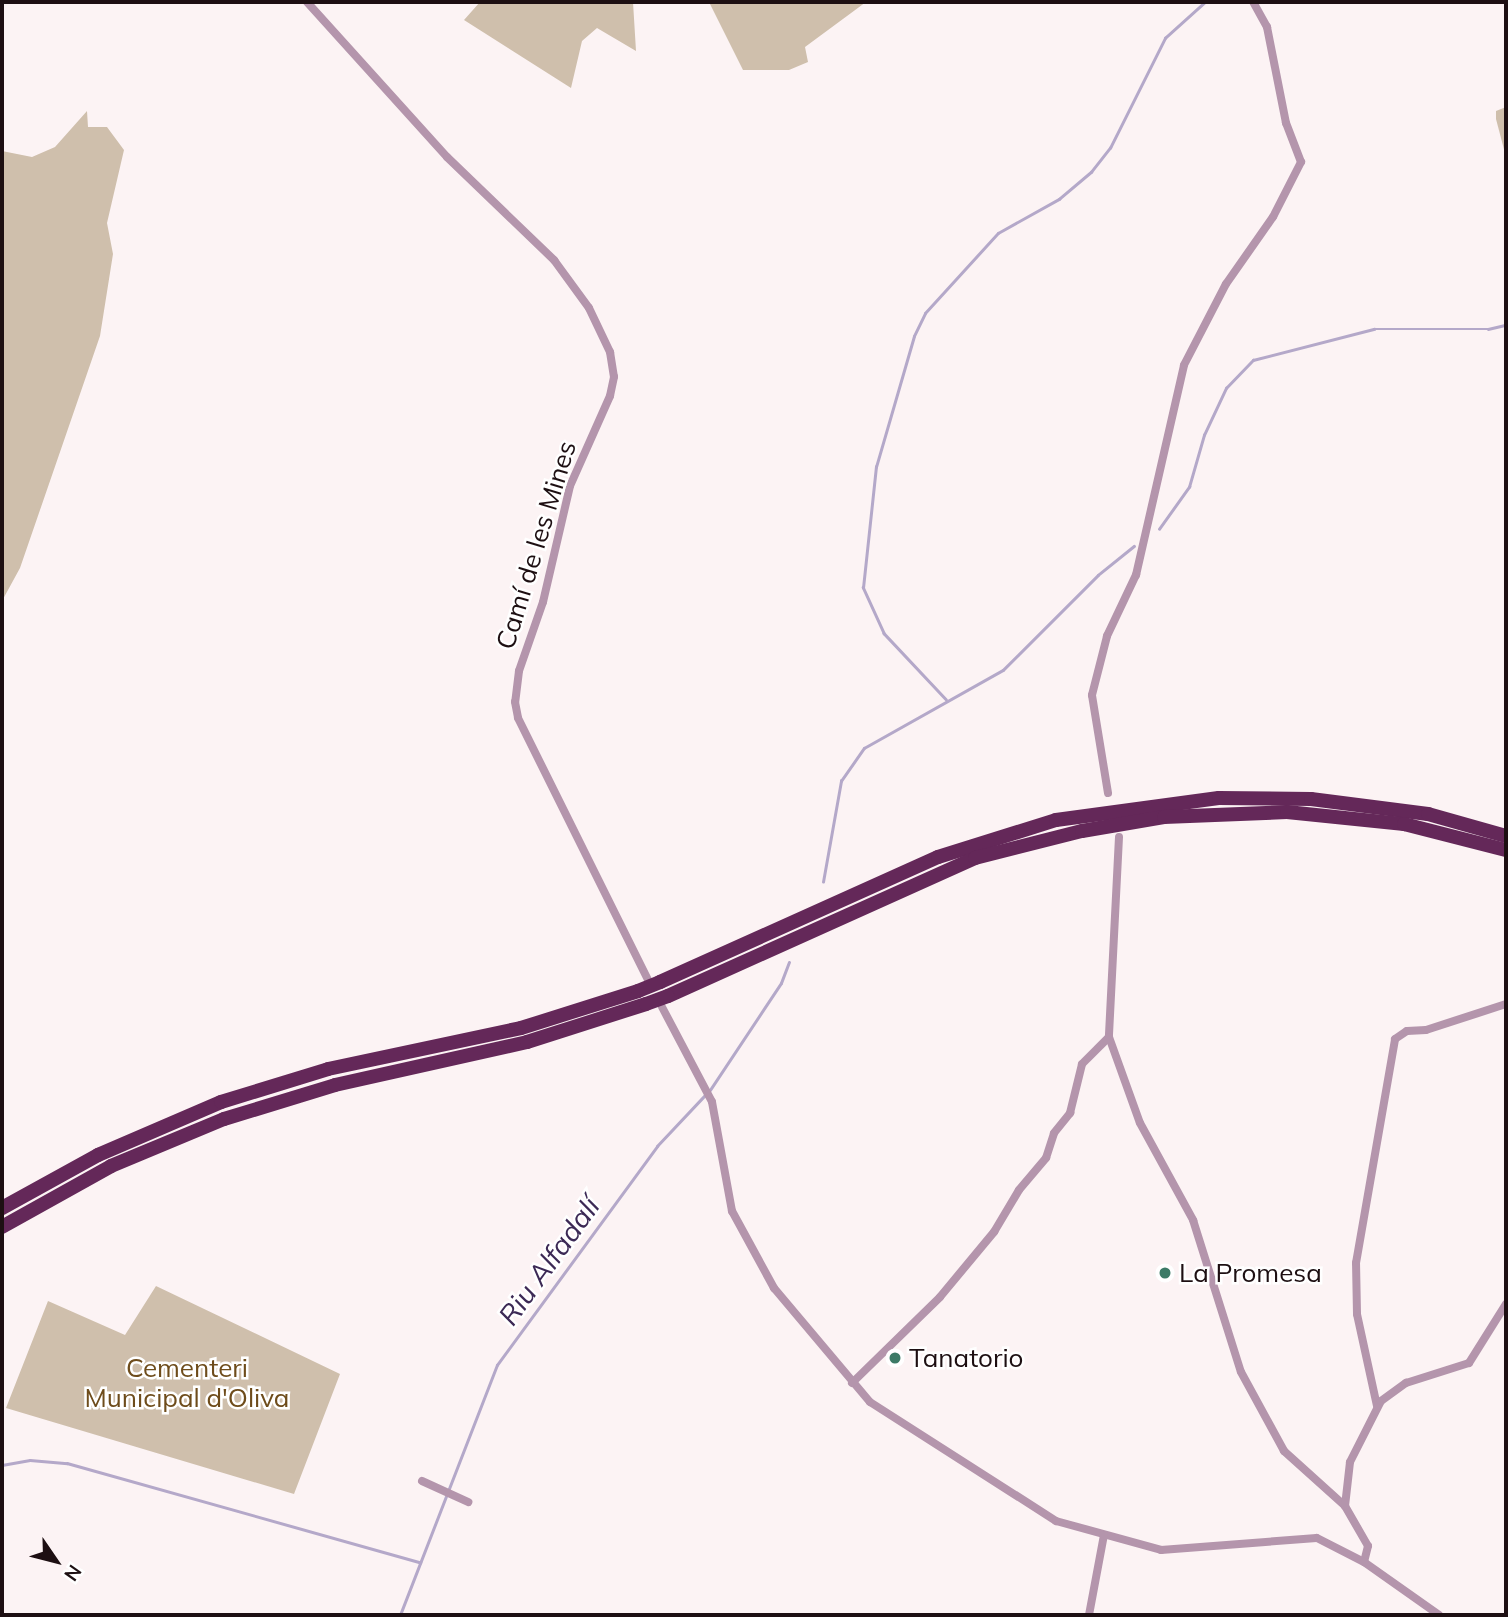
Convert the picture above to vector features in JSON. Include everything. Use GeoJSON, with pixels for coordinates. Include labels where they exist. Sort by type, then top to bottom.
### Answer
{"type":"FeatureCollection","features":[{"type":"Feature","properties":{"kind":"highway"},"geometry":{"type":"LineString","coordinates":[[2,1208],[98,1154],[221,1102],[328,1069],[534,1024],[638,991],[654,981],[915,867],[1056,820],[1219,798],[1311,799],[1417,812],[1506,835]]}},
{"type":"Feature","properties":{"kind":"highway"},"geometry":{"type":"LineString","coordinates":[[2,1227],[111,1166],[224,1119],[335,1085],[527,1042],[646,1004],[665,1001],[975,858],[1083,831],[1164,817],[1287,812],[1404,824],[1506,850]]}},
{"type":"Feature","properties":{"kind":"street","name":"Camí de les Mines"},"geometry":{"type":"LineString","coordinates":[[307,2],[447,157],[554,260],[589,308],[610,352],[614,377],[610,396],[570,486],[543,602],[520,671],[515,702],[518,718],[654,981]]}},
{"type":"Feature","properties":{"kind":"street"},"geometry":{"type":"LineString","coordinates":[[1108,793],[1092,695],[1107,636],[1136,575],[1184,365],[1226,284],[1273,217],[1301,162],[1286,123],[1267,27],[1253,2]]}},
{"type":"Feature","properties":{"kind":"street"},"geometry":{"type":"LineString","coordinates":[[1119,837],[1109,1037],[1140,1124],[1193,1220],[1243,1376],[1284,1451],[1346,1506],[1368,1546],[1364,1562]]}},
{"type":"Feature","properties":{"kind":"street"},"geometry":{"type":"LineString","coordinates":[[665,1001],[712,1102],[732,1211],[774,1288],[852,1383],[879,1408],[1046,1516],[1104,1535],[1170,1550],[1270,1545],[1308,1537],[1364,1562],[1438,1615]]}},
{"type":"Feature","properties":{"kind":"street"},"geometry":{"type":"LineString","coordinates":[[1379,1404],[1357,1314],[1356,1263],[1395,1039],[1407,1031],[1426,1030],[1506,1004]]}},
{"type":"Feature","properties":{"kind":"street"},"geometry":{"type":"LineString","coordinates":[[852,1383],[940,1297],[994,1232],[1019,1190],[1046,1158],[1054,1133],[1070,1113],[1082,1064],[1109,1037]]}},
{"type":"Feature","properties":{"kind":"street"},"geometry":{"type":"LineString","coordinates":[[1346,1506],[1350,1462],[1379,1404],[1406,1383],[1469,1363],[1506,1304]]}},
{"type":"Feature","properties":{"kind":"street"},"geometry":{"type":"LineString","coordinates":[[422,1481],[465,1500]]}},
{"type":"Feature","properties":{"kind":"street"},"geometry":{"type":"LineString","coordinates":[[1089,1615],[1104,1535]]}},
{"type":"Feature","properties":{"kind":"green space"},"geometry":{"type":"Polygon","coordinates":[[[480,2],[633,2],[636,51],[597,28],[582,41],[571,88],[464,20],[480,2]]]}},
{"type":"Feature","properties":{"kind":"green space"},"geometry":{"type":"Polygon","coordinates":[[[709,2],[866,2],[805,47],[808,62],[789,70],[743,70],[709,2]]]}},
{"type":"Feature","properties":{"kind":"green space"},"geometry":{"type":"Polygon","coordinates":[[[1506,107],[1506,157],[1496,111],[1506,107]]]}},
{"type":"Feature","properties":{"kind":"green space"},"geometry":{"type":"Polygon","coordinates":[[[87,111],[88,127],[107,127],[124,150],[107,223],[113,254],[100,336],[20,568],[2,601],[2,151],[32,157],[55,147],[87,111]]]}},
{"type":"Feature","properties":{"kind":"green space","name":"Cementeri Municipal d'Oliva"},"geometry":{"type":"Polygon","coordinates":[[[156,1286],[340,1374],[294,1494],[6,1408],[48,1301],[125,1335],[156,1286]]]}},
{"type":"Feature","properties":{"kind":"waterway"},"geometry":{"type":"LineString","coordinates":[[946,700],[884,634],[863,588],[876,467],[914,336],[925,313],[998,233],[1059,199],[1091,172],[1110,148],[1165,38],[1205,2]]}},
{"type":"Feature","properties":{"kind":"waterway"},"geometry":{"type":"LineString","coordinates":[[1159,529],[1189,487],[1204,435],[1226,388],[1253,360],[1374,329],[1488,329],[1506,325]]}},
{"type":"Feature","properties":{"kind":"waterway"},"geometry":{"type":"LineString","coordinates":[[823,882],[841,781],[864,748],[1003,670],[1098,575],[1134,546]]}},
{"type":"Feature","properties":{"kind":"waterway","name":"Riu Alfadalí"},"geometry":{"type":"LineString","coordinates":[[710,1090],[781,983],[789,962]]}},
{"type":"Feature","properties":{"kind":"waterway","name":"Riu Alfadalí"},"geometry":{"type":"LineString","coordinates":[[400,1615],[497,1365],[657,1146],[705,1095]]}},
{"type":"Feature","properties":{"kind":"waterway"},"geometry":{"type":"LineString","coordinates":[[2,1465],[30,1460],[67,1463],[420,1562]]}},
{"type":"Feature","properties":{"kind":"place","name":"La Promesa"},"geometry":{"type":"Point","coordinates":[1165,1273]}},
{"type":"Feature","properties":{"kind":"place","name":"Tanatorio"},"geometry":{"type":"Point","coordinates":[895,1358]}}]}
